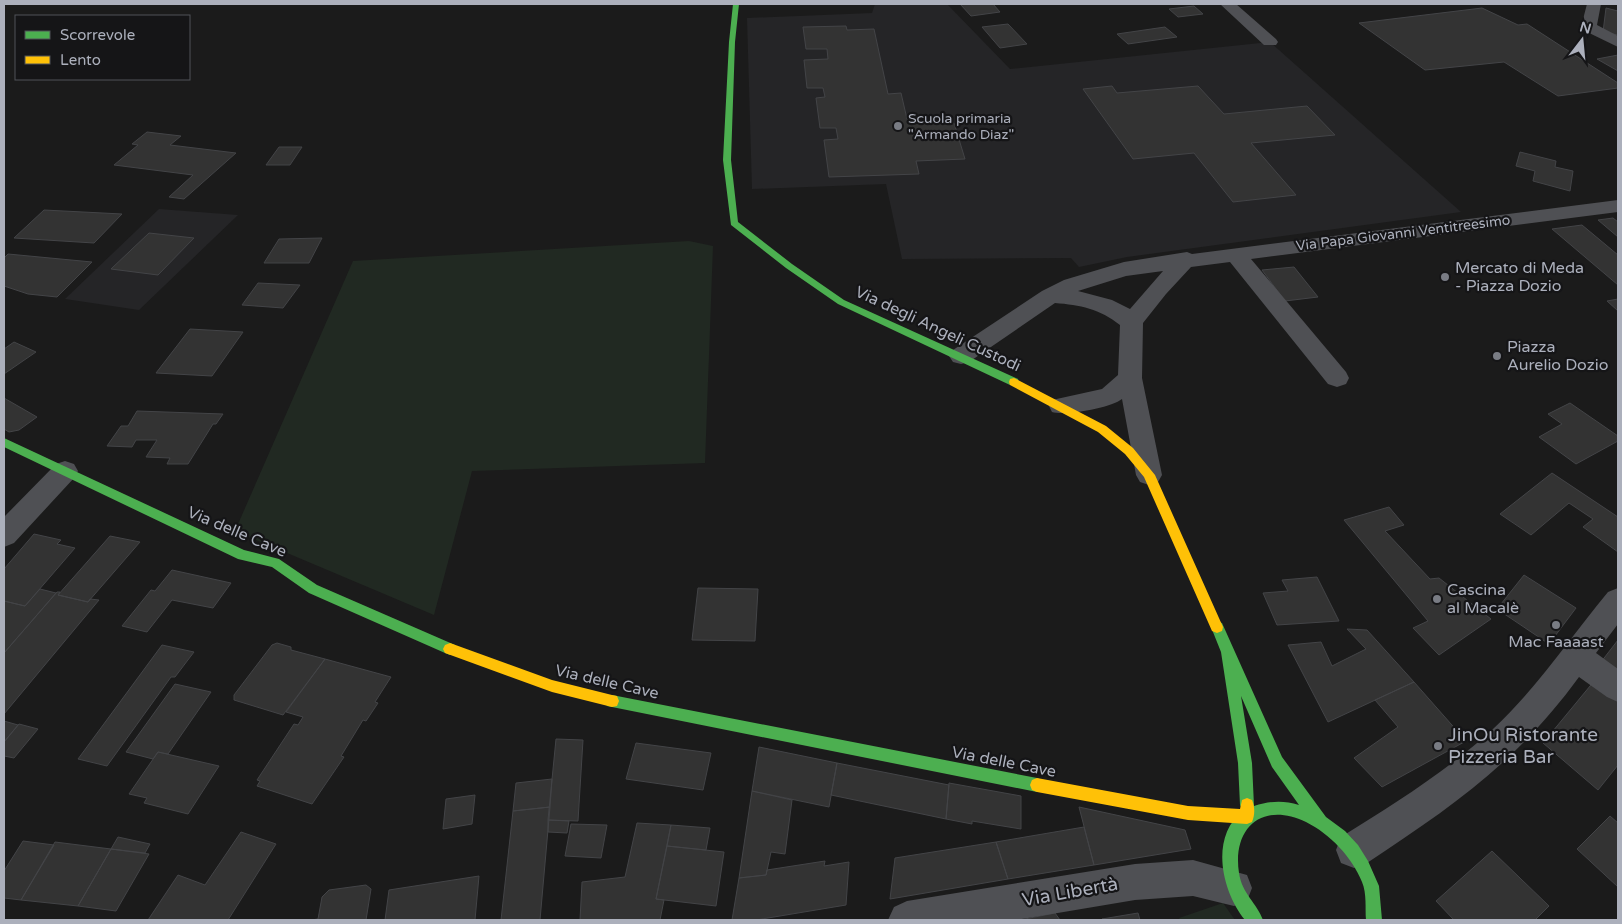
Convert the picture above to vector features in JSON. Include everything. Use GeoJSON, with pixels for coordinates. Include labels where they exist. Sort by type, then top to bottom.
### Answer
{"type":"FeatureCollection","features":[{"type":"Feature","properties":{"kind":"street","name":"Via degli Angeli Custodi"},"geometry":{"type":"LineString","coordinates":[[736,4],[732,42],[727,160],[734,223],[789,266],[841,302],[961,356],[1061,406],[1102,429],[1129,451],[1149,475],[1276,762],[1320,820]]}},
{"type":"Feature","properties":{"kind":"street"},"geometry":{"type":"LineString","coordinates":[[1227,4],[1270,42]]}},
{"type":"Feature","properties":{"kind":"street"},"geometry":{"type":"LineString","coordinates":[[1594,4],[1589,27],[1618,42]]}},
{"type":"Feature","properties":{"kind":"street","name":"Via Papa Giovanni Ventitreesimo"},"geometry":{"type":"LineString","coordinates":[[961,356],[1050,296],[1072,285],[1124,269],[1187,259],[1618,206]]}},
{"type":"Feature","properties":{"kind":"street"},"geometry":{"type":"LineString","coordinates":[[1235,254],[1337,378]]}},
{"type":"Feature","properties":{"kind":"street"},"geometry":{"type":"LineString","coordinates":[[1149,475],[1130,378],[1132,322],[1158,289],[1187,259]]}},
{"type":"Feature","properties":{"kind":"street"},"geometry":{"type":"LineString","coordinates":[[1050,296],[1092,300],[1116,309],[1132,322]]}},
{"type":"Feature","properties":{"kind":"street"},"geometry":{"type":"LineString","coordinates":[[1061,406],[1109,396],[1130,378]]}},
{"type":"Feature","properties":{"kind":"street","name":"Via delle Cave"},"geometry":{"type":"LineString","coordinates":[[4,442],[242,555],[270,561],[321,593],[481,662],[551,686],[597,698],[1146,806],[1188,813],[1247,817]]}},
{"type":"Feature","properties":{"kind":"street"},"geometry":{"type":"LineString","coordinates":[[4,535],[65,471]]}},
{"type":"Feature","properties":{"kind":"street"},"geometry":{"type":"LineString","coordinates":[[1354,850],[1406,816],[1483,760],[1526,719],[1618,601]]}},
{"type":"Feature","properties":{"kind":"street","name":"Via degli Angeli Custodi"},"geometry":{"type":"LineString","coordinates":[[1227,654],[1245,763],[1247,817]]}},
{"type":"Feature","properties":{"kind":"street"},"geometry":{"type":"LineString","coordinates":[[1575,656],[1618,687]]}},
{"type":"Feature","properties":{"kind":"street"},"geometry":{"type":"LineString","coordinates":[[1255,920],[1247,912],[1234,888],[1229,868],[1229,849],[1234,833],[1247,817],[1263,810],[1280,808],[1300,812],[1320,820],[1338,833],[1354,850],[1372,884],[1376,902],[1374,920]]}},
{"type":"Feature","properties":{"kind":"street","name":"Via Libertà"},"geometry":{"type":"LineString","coordinates":[[907,920],[1135,882],[1193,878],[1234,888]]}},
{"type":"Feature","properties":{"kind":"street"},"geometry":{"type":"LineString","coordinates":[[1376,902],[1386,914]]}},
{"type":"Feature","properties":{"kind":"shaded area"},"geometry":{"type":"Polygon","coordinates":[[[875,4],[947,4],[1010,69],[1270,42],[1461,212],[1127,257],[1079,267],[1071,258],[902,259],[886,184],[752,189],[747,18],[872,13],[875,4]]]}},
{"type":"Feature","properties":{"kind":"shaded area"},"geometry":{"type":"Polygon","coordinates":[[[159,209],[238,215],[139,310],[65,299],[159,209]]]}},
{"type":"Feature","properties":{"kind":"shaded area"},"geometry":{"type":"Polygon","coordinates":[[[689,241],[713,246],[705,463],[472,471],[434,615],[235,531],[353,261],[689,241]]]}},
{"type":"Feature","properties":{"kind":"shaded area"},"geometry":{"type":"Polygon","coordinates":[[[1223,903],[1235,920],[1180,920],[1179,918],[1223,903]]]}},
{"type":"Feature","properties":{"kind":"building"},"geometry":{"type":"Polygon","coordinates":[[[960,4],[993,4],[1000,12],[971,16],[960,4]]]}},
{"type":"Feature","properties":{"kind":"building"},"geometry":{"type":"Polygon","coordinates":[[[1194,6],[1203,14],[1178,17],[1169,9],[1194,6]]]}},
{"type":"Feature","properties":{"kind":"building"},"geometry":{"type":"Polygon","coordinates":[[[1482,8],[1518,25],[1527,24],[1618,83],[1618,88],[1558,96],[1504,62],[1425,70],[1359,23],[1482,8]]]}},
{"type":"Feature","properties":{"kind":"building"},"geometry":{"type":"Polygon","coordinates":[[[1606,8],[1618,11],[1618,35],[1603,32],[1606,8]]]}},
{"type":"Feature","properties":{"kind":"building"},"geometry":{"type":"Polygon","coordinates":[[[1008,24],[1027,44],[1000,48],[982,27],[1008,24]]]}},
{"type":"Feature","properties":{"kind":"building"},"geometry":{"type":"Polygon","coordinates":[[[846,26],[847,30],[874,29],[888,94],[901,93],[907,119],[935,118],[936,124],[954,123],[965,159],[916,161],[919,174],[829,177],[824,140],[838,139],[836,128],[820,128],[816,98],[825,97],[823,88],[807,88],[804,60],[828,59],[827,49],[806,49],[803,27],[846,26]]]}},
{"type":"Feature","properties":{"kind":"building"},"geometry":{"type":"Polygon","coordinates":[[[1165,27],[1177,37],[1128,44],[1117,34],[1165,27]]]}},
{"type":"Feature","properties":{"kind":"building"},"geometry":{"type":"Polygon","coordinates":[[[1618,55],[1618,71],[1597,59],[1618,55]]]}},
{"type":"Feature","properties":{"kind":"building"},"geometry":{"type":"Polygon","coordinates":[[[1112,86],[1117,93],[1198,86],[1224,114],[1307,106],[1335,135],[1251,143],[1296,195],[1233,202],[1194,153],[1133,159],[1083,89],[1112,86]]]}},
{"type":"Feature","properties":{"kind":"building"},"geometry":{"type":"Polygon","coordinates":[[[147,132],[181,136],[170,145],[236,153],[184,199],[169,197],[193,175],[114,165],[138,145],[132,144],[147,132]]]}},
{"type":"Feature","properties":{"kind":"building"},"geometry":{"type":"Polygon","coordinates":[[[279,147],[302,147],[290,165],[266,165],[279,147]]]}},
{"type":"Feature","properties":{"kind":"building"},"geometry":{"type":"Polygon","coordinates":[[[1520,152],[1556,161],[1555,167],[1573,171],[1570,191],[1533,181],[1535,171],[1516,166],[1520,152]]]}},
{"type":"Feature","properties":{"kind":"building"},"geometry":{"type":"Polygon","coordinates":[[[44,210],[122,214],[94,243],[14,238],[44,210]]]}},
{"type":"Feature","properties":{"kind":"building"},"geometry":{"type":"Polygon","coordinates":[[[1613,218],[1618,222],[1618,237],[1598,220],[1613,218]]]}},
{"type":"Feature","properties":{"kind":"building"},"geometry":{"type":"Polygon","coordinates":[[[1582,225],[1618,255],[1618,285],[1552,229],[1582,225]]]}},
{"type":"Feature","properties":{"kind":"building"},"geometry":{"type":"Polygon","coordinates":[[[149,233],[194,238],[158,275],[111,269],[149,233]]]}},
{"type":"Feature","properties":{"kind":"building"},"geometry":{"type":"Polygon","coordinates":[[[322,238],[309,263],[264,263],[279,239],[322,238]]]}},
{"type":"Feature","properties":{"kind":"building"},"geometry":{"type":"Polygon","coordinates":[[[8,254],[92,262],[57,297],[28,294],[4,286],[4,258],[8,254]]]}},
{"type":"Feature","properties":{"kind":"building"},"geometry":{"type":"Polygon","coordinates":[[[1294,267],[1318,297],[1285,301],[1262,270],[1294,267]]]}},
{"type":"Feature","properties":{"kind":"building"},"geometry":{"type":"Polygon","coordinates":[[[258,283],[300,285],[283,308],[242,305],[258,283]]]}},
{"type":"Feature","properties":{"kind":"building"},"geometry":{"type":"Polygon","coordinates":[[[1618,299],[1618,311],[1607,301],[1618,299]]]}},
{"type":"Feature","properties":{"kind":"building"},"geometry":{"type":"Polygon","coordinates":[[[190,329],[243,332],[212,376],[156,373],[190,329]]]}},
{"type":"Feature","properties":{"kind":"building"},"geometry":{"type":"Polygon","coordinates":[[[14,342],[36,352],[4,374],[4,349],[14,342]]]}},
{"type":"Feature","properties":{"kind":"building"},"geometry":{"type":"Polygon","coordinates":[[[4,398],[37,417],[19,430],[9,432],[4,429],[4,398]]]}},
{"type":"Feature","properties":{"kind":"building"},"geometry":{"type":"Polygon","coordinates":[[[1570,403],[1618,436],[1618,441],[1576,464],[1539,437],[1562,424],[1548,414],[1570,403]]]}},
{"type":"Feature","properties":{"kind":"building"},"geometry":{"type":"Polygon","coordinates":[[[137,411],[223,414],[216,424],[213,424],[188,464],[167,464],[170,458],[146,457],[157,440],[136,440],[132,447],[107,446],[121,426],[128,426],[137,411]]]}},
{"type":"Feature","properties":{"kind":"building"},"geometry":{"type":"Polygon","coordinates":[[[1552,473],[1618,517],[1618,552],[1583,527],[1593,519],[1569,503],[1531,535],[1500,514],[1552,473]]]}},
{"type":"Feature","properties":{"kind":"building","name":"Cascina al Macalè"},"geometry":{"type":"Polygon","coordinates":[[[1389,507],[1404,525],[1385,531],[1430,579],[1439,578],[1491,619],[1439,655],[1413,628],[1428,621],[1344,520],[1389,507]]]}},
{"type":"Feature","properties":{"kind":"building"},"geometry":{"type":"Polygon","coordinates":[[[34,534],[61,540],[57,544],[75,548],[25,606],[4,601],[4,569],[34,534]]]}},
{"type":"Feature","properties":{"kind":"building"},"geometry":{"type":"Polygon","coordinates":[[[110,536],[140,542],[88,602],[58,595],[110,536]]]}},
{"type":"Feature","properties":{"kind":"building"},"geometry":{"type":"Polygon","coordinates":[[[172,570],[231,583],[213,608],[172,600],[147,632],[122,626],[151,590],[155,591],[172,570]]]}},
{"type":"Feature","properties":{"kind":"building"},"geometry":{"type":"Polygon","coordinates":[[[1524,575],[1576,608],[1549,644],[1497,609],[1524,575]]]}},
{"type":"Feature","properties":{"kind":"building"},"geometry":{"type":"Polygon","coordinates":[[[1317,577],[1339,621],[1277,625],[1263,593],[1288,591],[1282,580],[1317,577]]]}},
{"type":"Feature","properties":{"kind":"building"},"geometry":{"type":"Polygon","coordinates":[[[698,588],[758,589],[755,641],[692,640],[698,588]]]}},
{"type":"Feature","properties":{"kind":"building"},"geometry":{"type":"Polygon","coordinates":[[[40,589],[56,593],[4,653],[4,601],[25,606],[40,589]]]}},
{"type":"Feature","properties":{"kind":"building"},"geometry":{"type":"Polygon","coordinates":[[[57,592],[60,592],[58,595],[88,602],[90,599],[99,600],[4,714],[4,653],[57,592]]]}},
{"type":"Feature","properties":{"kind":"building"},"geometry":{"type":"Polygon","coordinates":[[[1347,629],[1367,630],[1414,682],[1328,722],[1288,645],[1321,642],[1332,666],[1366,649],[1347,629]]]}},
{"type":"Feature","properties":{"kind":"building"},"geometry":{"type":"Polygon","coordinates":[[[1618,640],[1618,674],[1601,662],[1618,640]]]}},
{"type":"Feature","properties":{"kind":"building"},"geometry":{"type":"Polygon","coordinates":[[[277,643],[291,647],[291,650],[325,659],[283,715],[234,700],[234,695],[272,645],[277,643]]]}},
{"type":"Feature","properties":{"kind":"building"},"geometry":{"type":"Polygon","coordinates":[[[162,645],[194,652],[175,677],[171,677],[107,766],[78,759],[162,645]]]}},
{"type":"Feature","properties":{"kind":"building"},"geometry":{"type":"Polygon","coordinates":[[[325,659],[391,677],[375,702],[378,703],[366,721],[363,720],[341,756],[344,757],[312,804],[257,786],[260,781],[257,780],[294,724],[298,725],[303,717],[286,712],[325,659]]]}},
{"type":"Feature","properties":{"kind":"building"},"geometry":{"type":"Polygon","coordinates":[[[1595,680],[1618,696],[1618,765],[1598,790],[1543,743],[1595,680]]]}},
{"type":"Feature","properties":{"kind":"building"},"geometry":{"type":"Polygon","coordinates":[[[1414,682],[1466,741],[1382,787],[1354,758],[1398,727],[1375,700],[1414,682]]]}},
{"type":"Feature","properties":{"kind":"building"},"geometry":{"type":"Polygon","coordinates":[[[175,684],[211,692],[168,754],[158,752],[153,759],[126,752],[175,684]]]}},
{"type":"Feature","properties":{"kind":"building"},"geometry":{"type":"Polygon","coordinates":[[[4,721],[18,725],[4,742],[4,721]]]}},
{"type":"Feature","properties":{"kind":"building"},"geometry":{"type":"Polygon","coordinates":[[[19,724],[38,729],[14,758],[4,756],[4,742],[19,724]]]}},
{"type":"Feature","properties":{"kind":"building"},"geometry":{"type":"Polygon","coordinates":[[[556,739],[583,740],[578,821],[548,820],[556,739]]]}},
{"type":"Feature","properties":{"kind":"building"},"geometry":{"type":"Polygon","coordinates":[[[636,743],[711,753],[703,790],[626,779],[636,743]]]}},
{"type":"Feature","properties":{"kind":"building"},"geometry":{"type":"Polygon","coordinates":[[[759,747],[837,763],[829,807],[752,791],[759,747]]]}},
{"type":"Feature","properties":{"kind":"building"},"geometry":{"type":"Polygon","coordinates":[[[158,752],[219,766],[188,814],[144,803],[147,798],[129,794],[158,752]]]}},
{"type":"Feature","properties":{"kind":"building"},"geometry":{"type":"Polygon","coordinates":[[[837,763],[949,785],[946,819],[831,795],[837,763]]]}},
{"type":"Feature","properties":{"kind":"building"},"geometry":{"type":"Polygon","coordinates":[[[552,779],[550,807],[513,811],[516,783],[552,779]]]}},
{"type":"Feature","properties":{"kind":"building"},"geometry":{"type":"Polygon","coordinates":[[[949,783],[1021,796],[1021,829],[972,821],[972,824],[946,819],[949,783]]]}},
{"type":"Feature","properties":{"kind":"building"},"geometry":{"type":"Polygon","coordinates":[[[752,791],[792,800],[785,854],[771,852],[766,875],[739,878],[752,791]]]}},
{"type":"Feature","properties":{"kind":"building"},"geometry":{"type":"Polygon","coordinates":[[[475,795],[472,824],[443,829],[446,799],[475,795]]]}},
{"type":"Feature","properties":{"kind":"building"},"geometry":{"type":"Polygon","coordinates":[[[550,807],[540,920],[501,920],[513,811],[550,807]]]}},
{"type":"Feature","properties":{"kind":"building"},"geometry":{"type":"Polygon","coordinates":[[[1079,807],[1185,830],[1191,849],[1094,865],[1079,807]]]}},
{"type":"Feature","properties":{"kind":"building"},"geometry":{"type":"Polygon","coordinates":[[[1610,816],[1618,823],[1618,887],[1577,849],[1610,816]]]}},
{"type":"Feature","properties":{"kind":"building"},"geometry":{"type":"Polygon","coordinates":[[[548,820],[569,821],[567,833],[548,832],[548,820]]]}},
{"type":"Feature","properties":{"kind":"building"},"geometry":{"type":"Polygon","coordinates":[[[637,823],[671,825],[656,899],[664,900],[660,920],[580,920],[582,882],[625,877],[637,823]]]}},
{"type":"Feature","properties":{"kind":"building"},"geometry":{"type":"Polygon","coordinates":[[[571,824],[607,825],[601,858],[565,856],[571,824]]]}},
{"type":"Feature","properties":{"kind":"building"},"geometry":{"type":"Polygon","coordinates":[[[671,825],[710,828],[706,850],[667,846],[671,825]]]}},
{"type":"Feature","properties":{"kind":"building"},"geometry":{"type":"Polygon","coordinates":[[[1084,827],[1094,865],[1008,879],[996,842],[1084,827]]]}},
{"type":"Feature","properties":{"kind":"building"},"geometry":{"type":"Polygon","coordinates":[[[241,832],[276,844],[228,920],[148,920],[178,875],[205,885],[241,832]]]}},
{"type":"Feature","properties":{"kind":"building"},"geometry":{"type":"Polygon","coordinates":[[[118,837],[150,844],[145,853],[111,849],[118,837]]]}},
{"type":"Feature","properties":{"kind":"building"},"geometry":{"type":"Polygon","coordinates":[[[23,841],[54,845],[21,900],[4,898],[4,871],[23,841]]]}},
{"type":"Feature","properties":{"kind":"building"},"geometry":{"type":"Polygon","coordinates":[[[55,842],[111,849],[78,906],[21,900],[55,842]]]}},
{"type":"Feature","properties":{"kind":"building"},"geometry":{"type":"Polygon","coordinates":[[[996,842],[1008,879],[890,899],[895,858],[996,842]]]}},
{"type":"Feature","properties":{"kind":"building"},"geometry":{"type":"Polygon","coordinates":[[[667,846],[724,852],[716,906],[656,899],[667,846]]]}},
{"type":"Feature","properties":{"kind":"building"},"geometry":{"type":"Polygon","coordinates":[[[111,849],[149,854],[116,911],[78,906],[111,849]]]}},
{"type":"Feature","properties":{"kind":"building"},"geometry":{"type":"Polygon","coordinates":[[[1492,851],[1549,906],[1535,920],[1454,920],[1436,901],[1492,851]]]}},
{"type":"Feature","properties":{"kind":"building"},"geometry":{"type":"Polygon","coordinates":[[[825,861],[824,866],[849,862],[846,905],[756,920],[732,920],[739,878],[766,875],[767,870],[825,861]]]}},
{"type":"Feature","properties":{"kind":"building"},"geometry":{"type":"Polygon","coordinates":[[[479,876],[475,920],[385,920],[389,890],[479,876]]]}},
{"type":"Feature","properties":{"kind":"building"},"geometry":{"type":"Polygon","coordinates":[[[366,885],[371,889],[366,920],[311,920],[318,919],[322,897],[329,890],[366,885]]]}},
{"type":"Feature","properties":{"kind":"building"},"geometry":{"type":"Polygon","coordinates":[[[1055,913],[1060,920],[1020,920],[1055,913]]]}},
{"type":"Feature","properties":{"kind":"building"},"geometry":{"type":"Polygon","coordinates":[[[1138,913],[1140,920],[1102,919],[1138,913]]]}},
{"type":"Feature","properties":{"kind":"traffic: fast"},"geometry":{"type":"LineString","coordinates":[[736,4],[732,42],[727,160],[734,223],[789,266],[841,302],[1014,382]]}},
{"type":"Feature","properties":{"kind":"traffic: fast"},"geometry":{"type":"LineString","coordinates":[[4,442],[242,555],[275,563],[313,589],[450,649]]}},
{"type":"Feature","properties":{"kind":"traffic: fast"},"geometry":{"type":"LineString","coordinates":[[1217,627],[1277,762],[1320,821]]}},
{"type":"Feature","properties":{"kind":"traffic: fast"},"geometry":{"type":"LineString","coordinates":[[1227,654],[1245,763],[1247,805]]}},
{"type":"Feature","properties":{"kind":"traffic: fast"},"geometry":{"type":"LineString","coordinates":[[612,701],[1037,785]]}},
{"type":"Feature","properties":{"kind":"traffic: fast"},"geometry":{"type":"LineString","coordinates":[[1255,920],[1237,893],[1231,874],[1230,854],[1235,834],[1242,822],[1254,813],[1272,808],[1290,809],[1307,815],[1324,824],[1339,836],[1363,866],[1370,882],[1373,896],[1374,920]]}},
{"type":"Feature","properties":{"kind":"traffic: slow"},"geometry":{"type":"LineString","coordinates":[[1014,382],[1102,429],[1129,451],[1149,475],[1217,627]]}},
{"type":"Feature","properties":{"kind":"traffic: slow"},"geometry":{"type":"LineString","coordinates":[[450,649],[552,686],[612,701]]}},
{"type":"Feature","properties":{"kind":"traffic: slow"},"geometry":{"type":"LineString","coordinates":[[1037,785],[1188,813],[1247,817],[1247,805]]}},
{"type":"Feature","properties":{"kind":"place","name":"Scuola primaria \"Armando Diaz\""},"geometry":{"type":"Point","coordinates":[898,126]}},
{"type":"Feature","properties":{"kind":"place","name":"Mercato di Meda - Piazza Dozio"},"geometry":{"type":"Point","coordinates":[1445,277]}},
{"type":"Feature","properties":{"kind":"place","name":"Piazza Aurelio Dozio"},"geometry":{"type":"Point","coordinates":[1497,356]}},
{"type":"Feature","properties":{"kind":"place","name":"Cascina al Macalè"},"geometry":{"type":"Point","coordinates":[1437,599]}},
{"type":"Feature","properties":{"kind":"place","name":"Mac Faaaast"},"geometry":{"type":"Point","coordinates":[1556,625]}},
{"type":"Feature","properties":{"kind":"place","name":"JinOu Ristorante Pizzeria Bar"},"geometry":{"type":"Point","coordinates":[1438,746]}}]}
